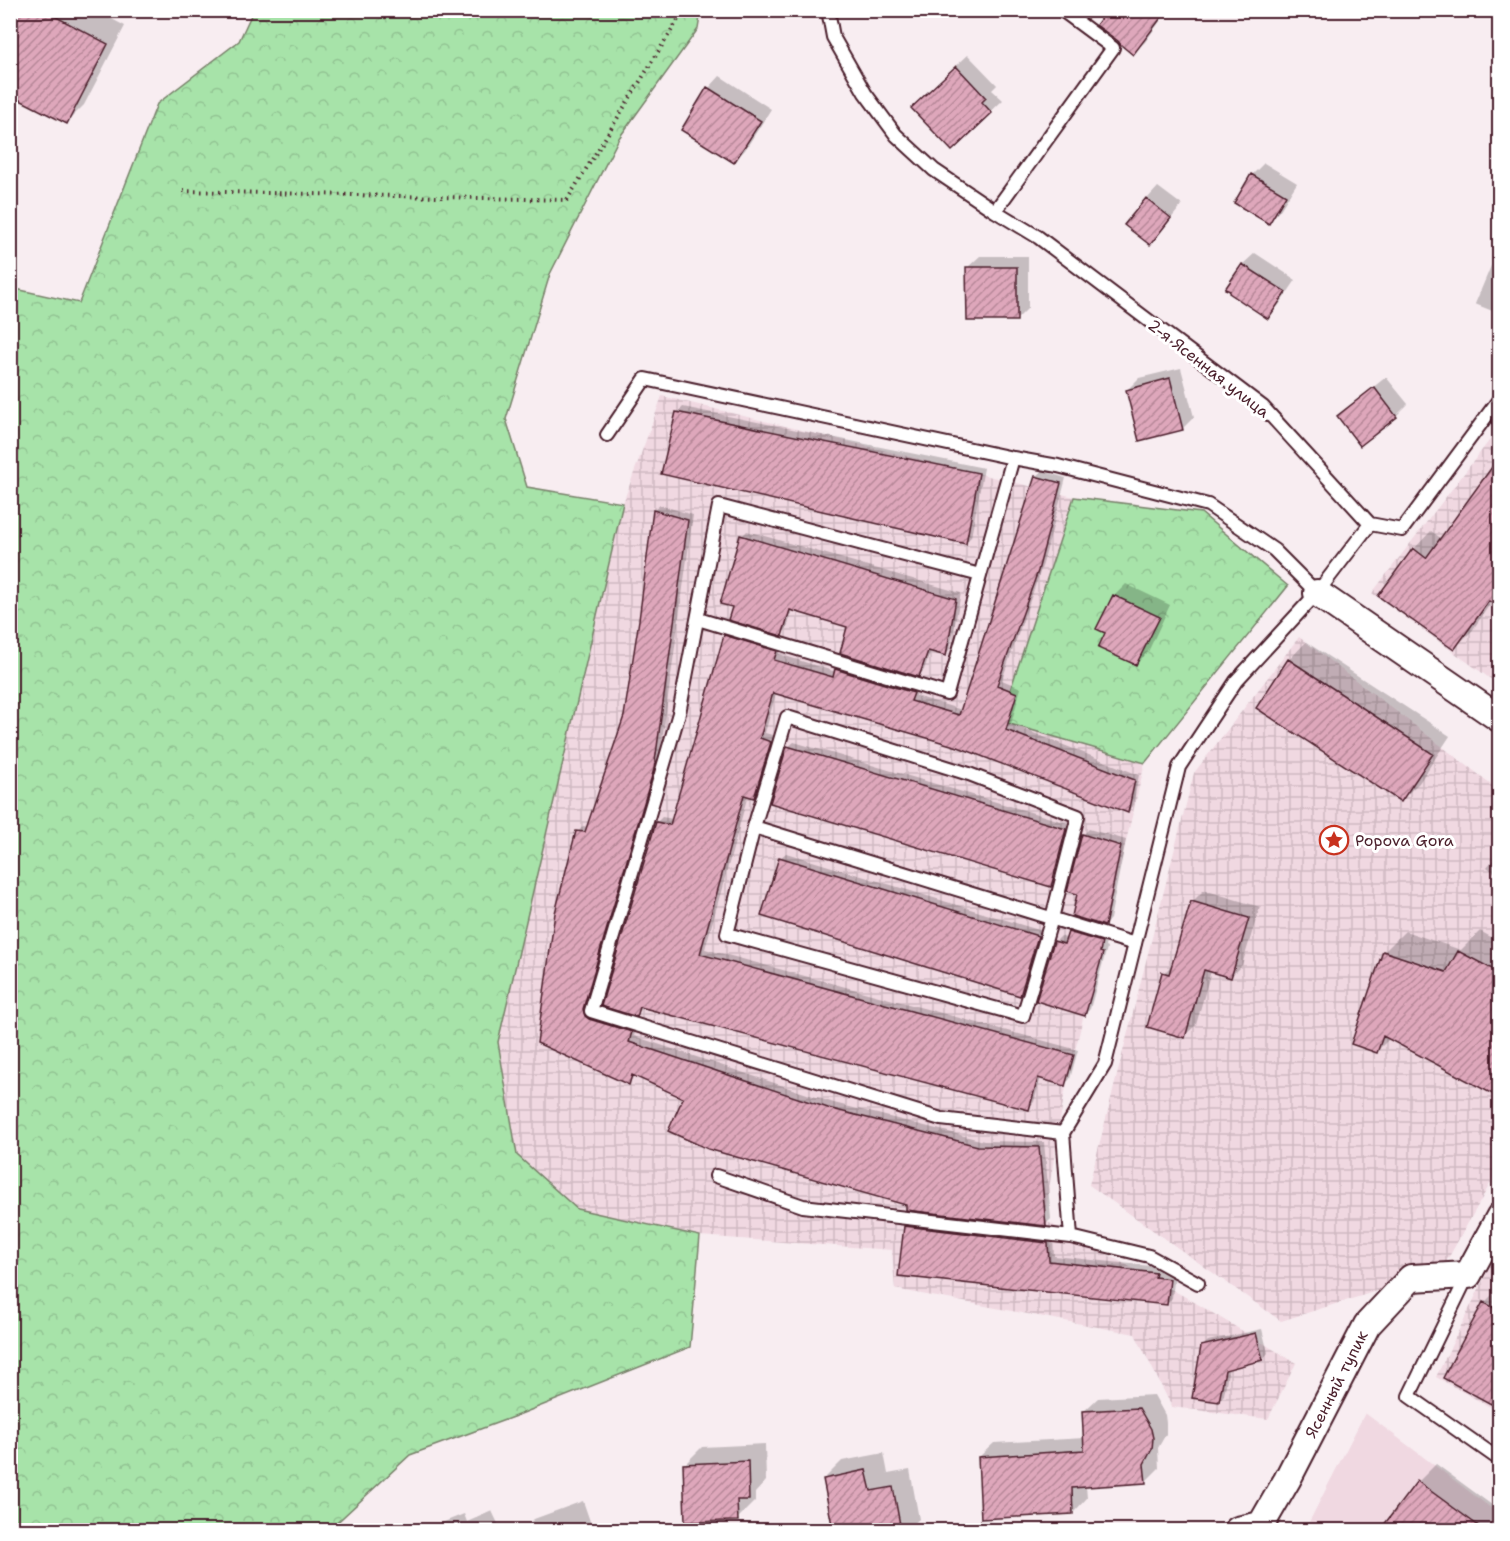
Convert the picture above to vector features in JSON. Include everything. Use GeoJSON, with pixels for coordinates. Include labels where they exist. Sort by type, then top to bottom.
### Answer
{"type":"FeatureCollection","features":[{"type":"Feature","properties":{"kind":"street"},"geometry":{"type":"LineString","coordinates":[[1317,593],[1500,719]]}},
{"type":"Feature","properties":{"kind":"street"},"geometry":{"type":"LineString","coordinates":[[1468,1275],[1500,1216]]}},
{"type":"Feature","properties":{"kind":"street","name":"Ясенный тупик"},"geometry":{"type":"LineString","coordinates":[[1252,1529],[1287,1480],[1367,1325],[1411,1278],[1468,1275]]}},
{"type":"Feature","properties":{"kind":"lane","name":"2-я Ясенная улица"},"geometry":{"type":"LineString","coordinates":[[828,10],[833,37],[865,93],[896,135],[934,170],[1038,237],[1263,407],[1370,524]]}},
{"type":"Feature","properties":{"kind":"lane"},"geometry":{"type":"LineString","coordinates":[[995,211],[1113,48],[1063,11]]}},
{"type":"Feature","properties":{"kind":"lane"},"geometry":{"type":"LineString","coordinates":[[607,435],[645,379],[1068,469],[1208,505],[1274,550],[1317,593]]}},
{"type":"Feature","properties":{"kind":"lane"},"geometry":{"type":"LineString","coordinates":[[1071,1237],[1063,1133],[1105,1064],[1179,767],[1236,681],[1317,593],[1370,524],[1402,530],[1500,398]]}},
{"type":"Feature","properties":{"kind":"lane"},"geometry":{"type":"LineString","coordinates":[[698,619],[947,694],[1013,458]]}},
{"type":"Feature","properties":{"kind":"lane"},"geometry":{"type":"LineString","coordinates":[[980,575],[719,506],[679,713],[591,1011],[941,1119],[1063,1133]]}},
{"type":"Feature","properties":{"kind":"lane"},"geometry":{"type":"LineString","coordinates":[[787,717],[969,774],[1078,816],[1052,918],[1023,1016],[727,934],[754,827],[787,717]]}},
{"type":"Feature","properties":{"kind":"lane"},"geometry":{"type":"LineString","coordinates":[[754,827],[1135,944]]}},
{"type":"Feature","properties":{"kind":"lane"},"geometry":{"type":"LineString","coordinates":[[716,1176],[803,1206],[1071,1237],[1149,1256],[1198,1282]]}},
{"type":"Feature","properties":{"kind":"lane"},"geometry":{"type":"LineString","coordinates":[[1468,1275],[1408,1396],[1500,1460]]}},
{"type":"Feature","properties":{"kind":"path"},"geometry":{"type":"LineString","coordinates":[[183,191],[567,200],[684,10]]}},
{"type":"Feature","properties":{"kind":"shaded area"},"geometry":{"type":"Polygon","coordinates":[[[662,396],[1074,497],[1000,720],[1145,763],[1064,1096],[1044,1220],[1189,1299],[1296,1363],[1268,1419],[1172,1407],[1135,1334],[895,1289],[892,1250],[700,1236],[577,1209],[517,1154],[498,1042],[623,503],[662,396]]]}},
{"type":"Feature","properties":{"kind":"shaded area"},"geometry":{"type":"Polygon","coordinates":[[[1499,428],[1499,685],[1372,593],[1499,428]]]}},
{"type":"Feature","properties":{"kind":"shaded area"},"geometry":{"type":"Polygon","coordinates":[[[1299,637],[1499,790],[1499,1168],[1441,1271],[1281,1321],[1089,1185],[1194,773],[1299,637]]]}},
{"type":"Feature","properties":{"kind":"shaded area"},"geometry":{"type":"Polygon","coordinates":[[[1499,1248],[1499,1412],[1436,1377],[1499,1248]]]}},
{"type":"Feature","properties":{"kind":"shaded area"},"geometry":{"type":"Polygon","coordinates":[[[1365,1413],[1499,1514],[1499,1530],[1305,1530],[1365,1413]]]}},
{"type":"Feature","properties":{"kind":"green space"},"geometry":{"type":"Polygon","coordinates":[[[253,11],[701,11],[698,29],[619,138],[550,274],[506,419],[527,487],[623,503],[498,1042],[517,1155],[577,1209],[700,1236],[690,1347],[410,1455],[329,1530],[11,1530],[11,288],[79,303],[157,104],[239,41],[253,11]]]}},
{"type":"Feature","properties":{"kind":"green space"},"geometry":{"type":"Polygon","coordinates":[[[1074,497],[1201,513],[1288,586],[1145,763],[1000,721],[1074,497]]]}},
{"type":"Feature","properties":{"kind":"building"},"geometry":{"type":"Polygon","coordinates":[[[19,10],[43,10],[108,44],[67,124],[10,95],[10,27],[19,10]]]}},
{"type":"Feature","properties":{"kind":"building"},"geometry":{"type":"Polygon","coordinates":[[[1107,10],[1167,10],[1133,55],[1096,25],[1107,10]]]}},
{"type":"Feature","properties":{"kind":"building"},"geometry":{"type":"Polygon","coordinates":[[[956,66],[986,98],[982,102],[992,113],[952,151],[911,108],[956,66]]]}},
{"type":"Feature","properties":{"kind":"building"},"geometry":{"type":"Polygon","coordinates":[[[707,87],[761,121],[734,163],[681,130],[707,87]]]}},
{"type":"Feature","properties":{"kind":"building"},"geometry":{"type":"Polygon","coordinates":[[[1251,174],[1286,195],[1269,224],[1234,203],[1251,174]]]}},
{"type":"Feature","properties":{"kind":"building"},"geometry":{"type":"Polygon","coordinates":[[[1146,198],[1171,218],[1150,245],[1124,225],[1146,198]]]}},
{"type":"Feature","properties":{"kind":"building"},"geometry":{"type":"Polygon","coordinates":[[[1242,264],[1286,292],[1268,319],[1225,289],[1242,264]]]}},
{"type":"Feature","properties":{"kind":"building"},"geometry":{"type":"Polygon","coordinates":[[[966,267],[1017,267],[1017,321],[967,321],[966,267]]]}},
{"type":"Feature","properties":{"kind":"building"},"geometry":{"type":"Polygon","coordinates":[[[1170,378],[1183,430],[1139,441],[1126,390],[1170,378]]]}},
{"type":"Feature","properties":{"kind":"building"},"geometry":{"type":"Polygon","coordinates":[[[1374,387],[1397,417],[1360,446],[1337,416],[1374,387]]]}},
{"type":"Feature","properties":{"kind":"building"},"geometry":{"type":"Polygon","coordinates":[[[676,412],[979,473],[966,544],[661,474],[676,412]]]}},
{"type":"Feature","properties":{"kind":"building"},"geometry":{"type":"Polygon","coordinates":[[[1500,456],[1500,609],[1489,601],[1454,650],[1378,596],[1413,548],[1426,558],[1500,456]]]}},
{"type":"Feature","properties":{"kind":"building"},"geometry":{"type":"Polygon","coordinates":[[[1035,476],[1061,483],[1038,571],[997,685],[1017,693],[1006,730],[1135,780],[1128,813],[958,747],[773,693],[760,738],[771,742],[754,798],[744,795],[700,954],[1074,1055],[1065,1086],[1038,1078],[1029,1110],[640,1007],[637,1017],[601,1006],[656,822],[670,825],[724,635],[777,651],[774,660],[833,677],[835,669],[914,693],[911,701],[959,715],[1035,476]]]}},
{"type":"Feature","properties":{"kind":"building"},"geometry":{"type":"Polygon","coordinates":[[[653,510],[688,520],[654,769],[583,1009],[585,1016],[632,1032],[629,1042],[828,1108],[978,1146],[1039,1147],[1046,1226],[906,1210],[906,1205],[708,1149],[668,1131],[683,1098],[632,1075],[629,1085],[537,1043],[555,913],[576,831],[585,832],[624,716],[653,510]]]}},
{"type":"Feature","properties":{"kind":"building"},"geometry":{"type":"Polygon","coordinates":[[[740,535],[956,599],[946,656],[928,651],[919,677],[840,653],[847,627],[790,610],[782,636],[728,620],[732,607],[720,604],[740,535]]]}},
{"type":"Feature","properties":{"kind":"building"},"geometry":{"type":"Polygon","coordinates":[[[1113,595],[1160,617],[1136,665],[1098,648],[1105,633],[1096,629],[1113,595]]]}},
{"type":"Feature","properties":{"kind":"building"},"geometry":{"type":"Polygon","coordinates":[[[1288,659],[1433,754],[1401,802],[1256,708],[1288,659]]]}},
{"type":"Feature","properties":{"kind":"building"},"geometry":{"type":"Polygon","coordinates":[[[787,746],[1066,829],[1051,887],[770,803],[787,746]]]}},
{"type":"Feature","properties":{"kind":"building"},"geometry":{"type":"Polygon","coordinates":[[[1082,834],[1121,846],[1105,926],[1072,916],[1077,894],[1067,891],[1082,834]]]}},
{"type":"Feature","properties":{"kind":"building"},"geometry":{"type":"Polygon","coordinates":[[[779,857],[1038,936],[1020,996],[761,916],[779,857]]]}},
{"type":"Feature","properties":{"kind":"building"},"geometry":{"type":"Polygon","coordinates":[[[1191,901],[1249,918],[1231,978],[1204,970],[1185,1038],[1147,1027],[1162,972],[1169,974],[1191,901]]]}},
{"type":"Feature","properties":{"kind":"building"},"geometry":{"type":"Polygon","coordinates":[[[1068,932],[1102,942],[1100,952],[1103,953],[1085,1016],[1036,1001],[1054,941],[1064,944],[1068,932]]]}},
{"type":"Feature","properties":{"kind":"building"},"geometry":{"type":"Polygon","coordinates":[[[1383,951],[1446,972],[1458,951],[1500,973],[1500,1098],[1383,1036],[1377,1053],[1351,1044],[1383,951]]]}},
{"type":"Feature","properties":{"kind":"building"},"geometry":{"type":"Polygon","coordinates":[[[904,1226],[1048,1243],[1049,1261],[1156,1273],[1155,1277],[1170,1279],[1167,1305],[898,1276],[904,1226]]]}},
{"type":"Feature","properties":{"kind":"building"},"geometry":{"type":"Polygon","coordinates":[[[1483,1302],[1500,1311],[1500,1388],[1491,1404],[1443,1378],[1483,1302]]]}},
{"type":"Feature","properties":{"kind":"building"},"geometry":{"type":"Polygon","coordinates":[[[1256,1333],[1263,1360],[1225,1370],[1219,1402],[1192,1398],[1201,1346],[1256,1333]]]}},
{"type":"Feature","properties":{"kind":"building"},"geometry":{"type":"Polygon","coordinates":[[[1139,1408],[1151,1429],[1153,1438],[1152,1449],[1144,1464],[1146,1483],[1072,1488],[1073,1514],[981,1519],[978,1457],[1084,1450],[1082,1411],[1139,1408]]]}},
{"type":"Feature","properties":{"kind":"building"},"geometry":{"type":"Polygon","coordinates":[[[748,1461],[749,1500],[737,1500],[738,1521],[685,1522],[683,1464],[748,1461]]]}},
{"type":"Feature","properties":{"kind":"building"},"geometry":{"type":"Polygon","coordinates":[[[866,1470],[871,1491],[893,1487],[901,1530],[833,1530],[823,1479],[866,1470]]]}},
{"type":"Feature","properties":{"kind":"building"},"geometry":{"type":"Polygon","coordinates":[[[1417,1481],[1484,1530],[1380,1530],[1417,1481]]]}},
{"type":"Feature","properties":{"kind":"place","name":"Popova Gora"},"geometry":{"type":"Point","coordinates":[1334,840]}}]}
